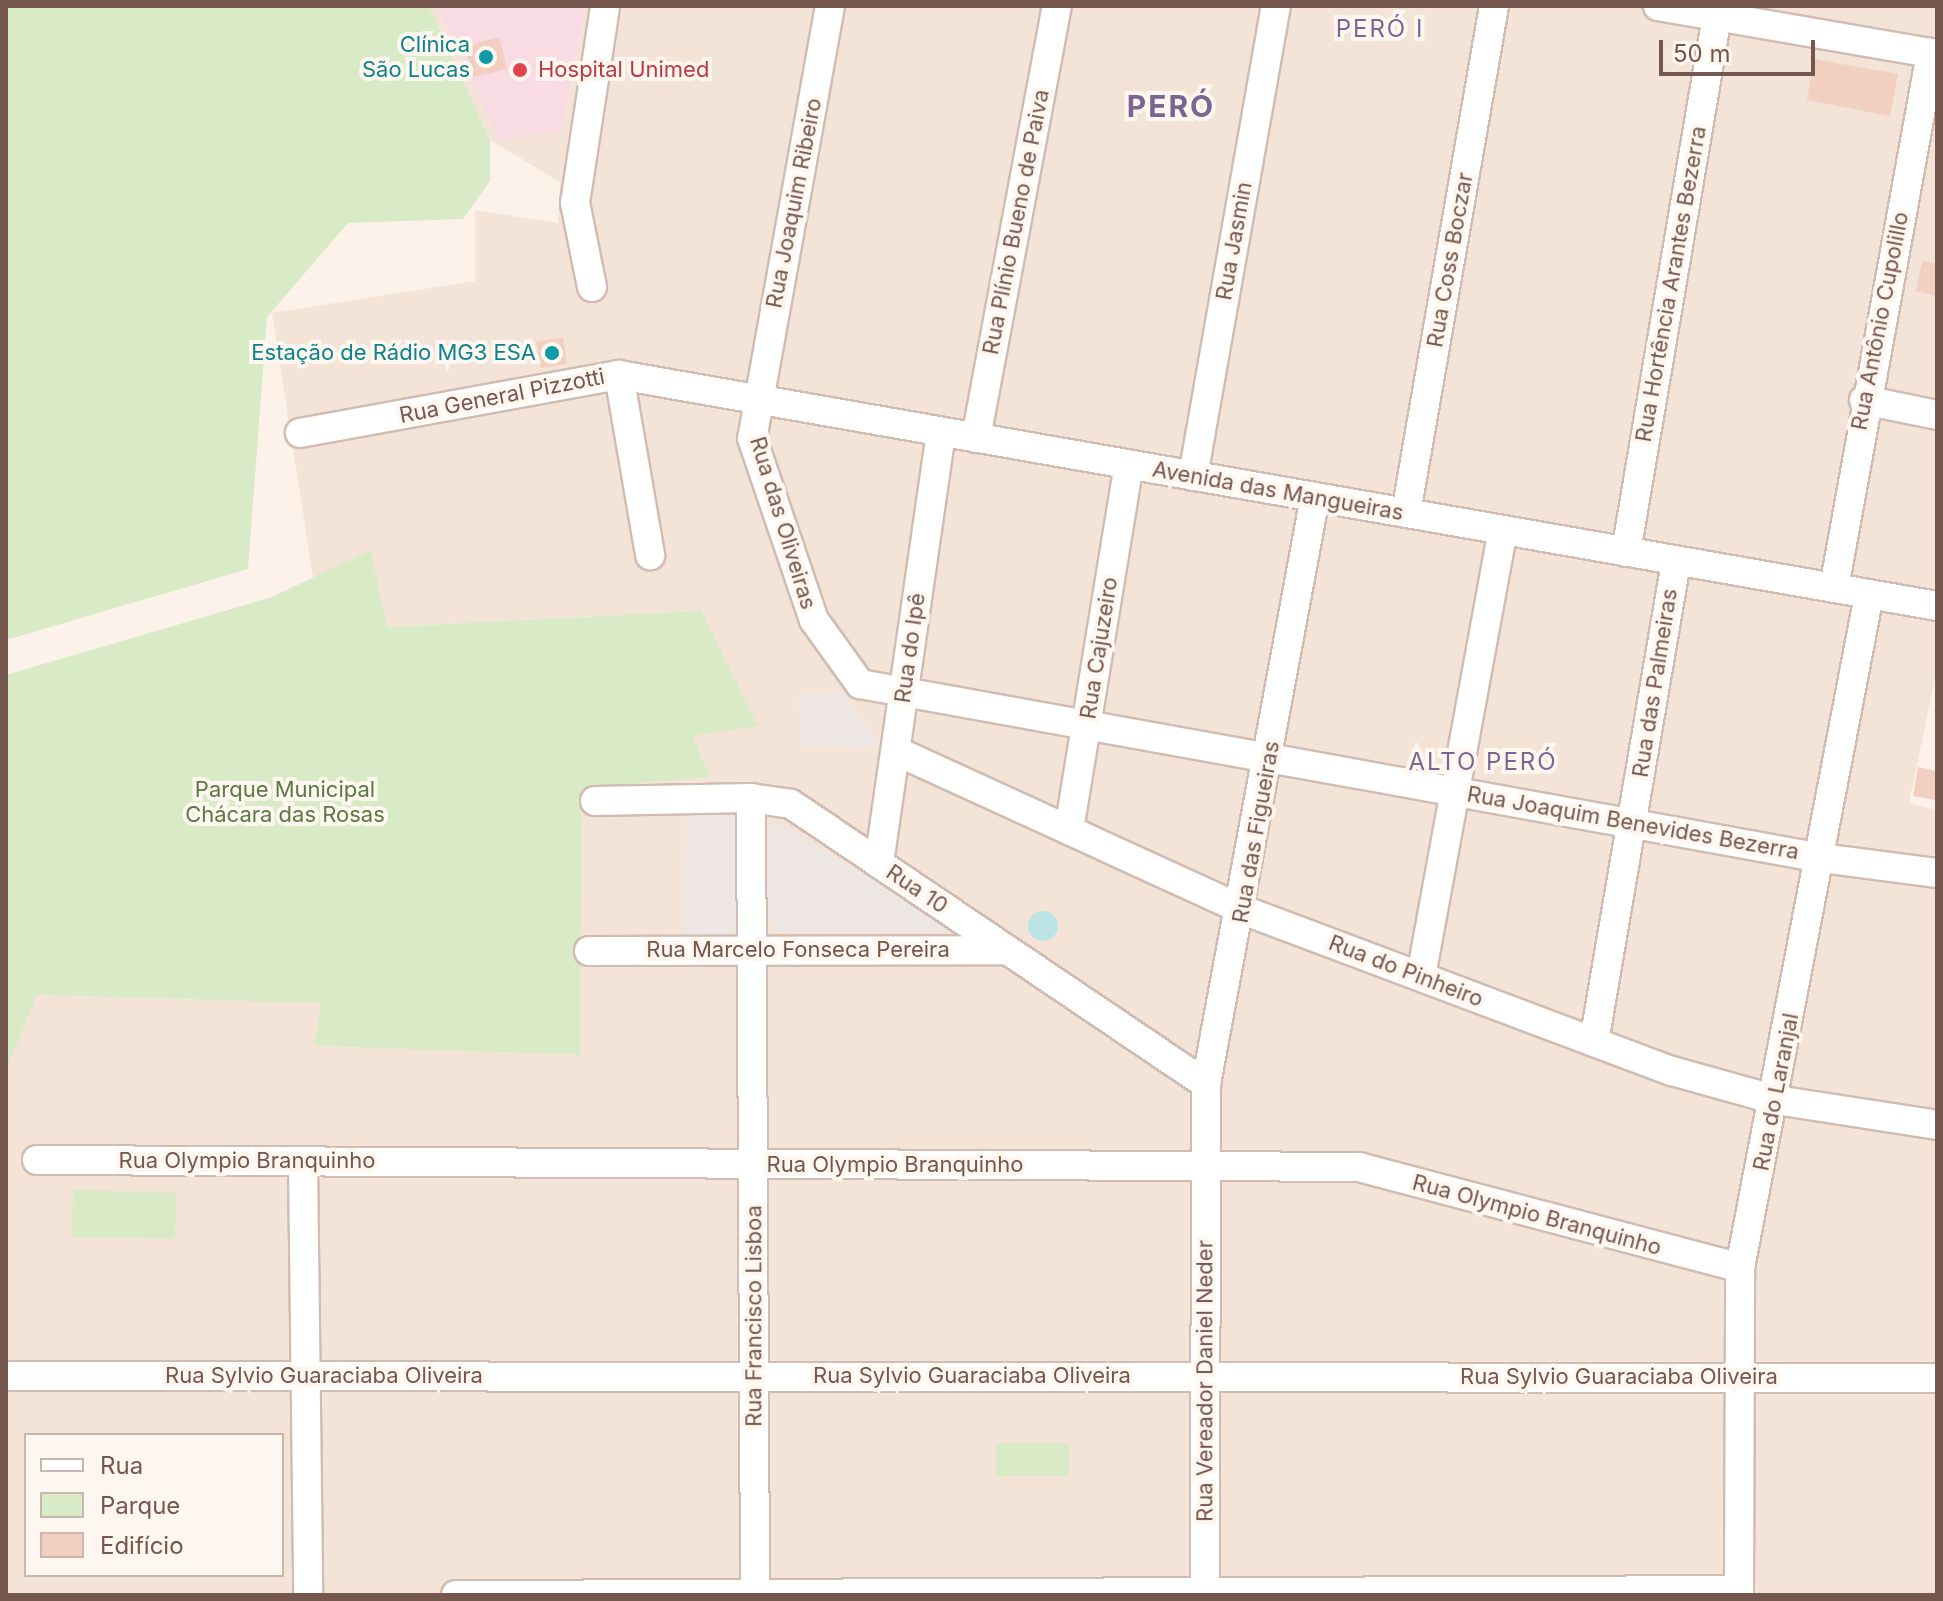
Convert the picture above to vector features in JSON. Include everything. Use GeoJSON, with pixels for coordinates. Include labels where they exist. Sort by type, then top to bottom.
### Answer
{"type":"FeatureCollection","features":[{"type":"Feature","properties":{"kind":"street"},"geometry":{"type":"LineString","coordinates":[[592,287],[575,203],[605,6]]}},
{"type":"Feature","properties":{"kind":"street","name":"Rua Joaquim Ribeiro"},"geometry":{"type":"LineString","coordinates":[[757,399],[830,6]]}},
{"type":"Feature","properties":{"kind":"street","name":"Rua Plínio Bueno de Paiva"},"geometry":{"type":"LineString","coordinates":[[976,438],[1057,6]]}},
{"type":"Feature","properties":{"kind":"street","name":"Rua Jasmin"},"geometry":{"type":"LineString","coordinates":[[1193,476],[1276,6]]}},
{"type":"Feature","properties":{"kind":"street","name":"Rua Coss Boczar"},"geometry":{"type":"LineString","coordinates":[[1406,513],[1494,6]]}},
{"type":"Feature","properties":{"kind":"street"},"geometry":{"type":"LineString","coordinates":[[1658,6],[1717,16],[1753,15],[1934,54]]}},
{"type":"Feature","properties":{"kind":"street","name":"Rua Hortência Arantes Bezerra"},"geometry":{"type":"LineString","coordinates":[[1626,552],[1717,16]]}},
{"type":"Feature","properties":{"kind":"street","name":"Rua Antônio Cupolillo"},"geometry":{"type":"LineString","coordinates":[[1834,588],[1864,400],[1934,54]]}},
{"type":"Feature","properties":{"kind":"street","name":"Avenida das Mangueiras"},"geometry":{"type":"LineString","coordinates":[[619,375],[1937,606]]}},
{"type":"Feature","properties":{"kind":"street","name":"Rua General Pizzotti"},"geometry":{"type":"LineString","coordinates":[[300,433],[619,375],[650,555]]}},
{"type":"Feature","properties":{"kind":"street","name":"Rua das Oliveiras"},"geometry":{"type":"LineString","coordinates":[[757,399],[752,438],[814,620],[860,684],[904,691]]}},
{"type":"Feature","properties":{"kind":"street"},"geometry":{"type":"LineString","coordinates":[[1864,400],[1937,415]]}},
{"type":"Feature","properties":{"kind":"street","name":"Rua do Ipê"},"geometry":{"type":"LineString","coordinates":[[879,863],[941,432]]}},
{"type":"Feature","properties":{"kind":"street","name":"Rua Cajuzeiro"},"geometry":{"type":"LineString","coordinates":[[1069,830],[1129,465]]}},
{"type":"Feature","properties":{"kind":"street","name":"Rua das Figueiras"},"geometry":{"type":"LineString","coordinates":[[1205,1167],[1206,1084],[1243,910],[1315,497]]}},
{"type":"Feature","properties":{"kind":"street"},"geometry":{"type":"LineString","coordinates":[[1421,976],[1503,530]]}},
{"type":"Feature","properties":{"kind":"street","name":"Rua das Palmeiras"},"geometry":{"type":"LineString","coordinates":[[1594,1042],[1676,561]]}},
{"type":"Feature","properties":{"kind":"street","name":"Rua do Laranjal"},"geometry":{"type":"LineString","coordinates":[[1739,1593],[1740,1268],[1776,1100],[1869,595]]}},
{"type":"Feature","properties":{"kind":"street","name":"Rua Joaquim Benevides Bezerra"},"geometry":{"type":"LineString","coordinates":[[904,691],[1821,858],[1937,873]]}},
{"type":"Feature","properties":{"kind":"street","name":"Rua do Pinheiro"},"geometry":{"type":"LineString","coordinates":[[896,751],[1243,910],[1594,1042],[1776,1100],[1937,1125]]}},
{"type":"Feature","properties":{"kind":"street","name":"Rua 10"},"geometry":{"type":"LineString","coordinates":[[595,801],[751,798],[791,804],[1206,1084]]}},
{"type":"Feature","properties":{"kind":"street","name":"Rua Francisco Lisboa"},"geometry":{"type":"LineString","coordinates":[[751,798],[755,1594]]}},
{"type":"Feature","properties":{"kind":"street","name":"Rua Marcelo Fonseca Pereira"},"geometry":{"type":"LineString","coordinates":[[589,951],[1007,950]]}},
{"type":"Feature","properties":{"kind":"street","name":"Rua Olympio Branquinho"},"geometry":{"type":"LineString","coordinates":[[37,1160],[1359,1167],[1740,1268]]}},
{"type":"Feature","properties":{"kind":"street"},"geometry":{"type":"LineString","coordinates":[[303,1162],[308,1595]]}},
{"type":"Feature","properties":{"kind":"street","name":"Rua Vereador Daniel Neder"},"geometry":{"type":"LineString","coordinates":[[1205,1167],[1205,1594]]}},
{"type":"Feature","properties":{"kind":"street","name":"Rua Sylvio Guaraciaba Oliveira"},"geometry":{"type":"LineString","coordinates":[[6,1376],[1937,1378]]}},
{"type":"Feature","properties":{"kind":"street"},"geometry":{"type":"LineString","coordinates":[[456,1595],[1739,1593]]}},
{"type":"Feature","properties":{"kind":"shaded area"},"geometry":{"type":"Polygon","coordinates":[[[429,6],[438,6],[498,138],[561,131],[586,6],[1937,6],[1937,669],[1909,803],[1937,810],[1937,1595],[6,1595],[6,1070],[36,995],[322,1003],[315,1046],[580,1055],[582,788],[710,776],[693,736],[701,611],[387,627],[371,550],[313,578],[272,313],[475,281],[475,210],[558,223],[560,182],[490,140],[429,6]]]}},
{"type":"Feature","properties":{"kind":"shaded area","name":"Hospital Unimed"},"geometry":{"type":"Polygon","coordinates":[[[438,6],[586,6],[561,131],[498,139],[438,6]]]}},
{"type":"Feature","properties":{"kind":"shaded area"},"geometry":{"type":"Polygon","coordinates":[[[842,692],[883,748],[800,746],[799,695],[842,692]]]}},
{"type":"Feature","properties":{"kind":"shaded area"},"geometry":{"type":"Polygon","coordinates":[[[686,808],[728,808],[739,818],[738,925],[728,937],[684,936],[686,808]]]}},
{"type":"Feature","properties":{"kind":"shaded area"},"geometry":{"type":"Polygon","coordinates":[[[777,822],[947,923],[947,931],[782,932],[772,927],[766,917],[770,823],[777,822]]]}},
{"type":"Feature","properties":{"kind":"green space"},"geometry":{"type":"Polygon","coordinates":[[[6,6],[429,6],[490,140],[490,181],[463,219],[348,223],[267,317],[248,569],[6,640],[6,6]]]}},
{"type":"Feature","properties":{"kind":"green space","name":"Parque Municipal Chácara das Rosas"},"geometry":{"type":"Polygon","coordinates":[[[371,550],[387,627],[701,611],[758,726],[693,736],[710,777],[582,788],[580,1055],[315,1046],[321,1003],[37,995],[6,1070],[6,675],[272,597],[371,550]]]}},
{"type":"Feature","properties":{"kind":"green space"},"geometry":{"type":"Polygon","coordinates":[[[73,1190],[176,1193],[175,1239],[72,1237],[73,1190]]]}},
{"type":"Feature","properties":{"kind":"green space"},"geometry":{"type":"Polygon","coordinates":[[[996,1443],[1069,1443],[1069,1476],[996,1476],[996,1443]]]}},
{"type":"Feature","properties":{"kind":"water"},"geometry":{"type":"Polygon","coordinates":[[[1043,911],[1054,915],[1058,926],[1054,937],[1043,941],[1032,937],[1028,926],[1032,915],[1043,911]]]}},
{"type":"Feature","properties":{"kind":"building","name":"Clínica São Lucas"},"geometry":{"type":"Polygon","coordinates":[[[499,37],[507,69],[473,77],[465,46],[499,37]]]}},
{"type":"Feature","properties":{"kind":"building"},"geometry":{"type":"Polygon","coordinates":[[[1814,59],[1898,74],[1890,116],[1807,100],[1814,59]]]}},
{"type":"Feature","properties":{"kind":"building"},"geometry":{"type":"Polygon","coordinates":[[[1922,261],[1937,264],[1937,296],[1916,291],[1922,261]]]}},
{"type":"Feature","properties":{"kind":"building","name":"Estação de Rádio MG3 ESA"},"geometry":{"type":"Polygon","coordinates":[[[563,337],[567,364],[541,368],[536,342],[563,337]]]}},
{"type":"Feature","properties":{"kind":"building"},"geometry":{"type":"Polygon","coordinates":[[[1918,767],[1937,771],[1935,800],[1913,796],[1918,767]]]}},
{"type":"Feature","properties":{"kind":"place","name":"Clínica São Lucas"},"geometry":{"type":"Point","coordinates":[486,57]}},
{"type":"Feature","properties":{"kind":"place","name":"Hospital Unimed"},"geometry":{"type":"Point","coordinates":[520,70]}},
{"type":"Feature","properties":{"kind":"place","name":"Estação de Rádio MG3 ESA"},"geometry":{"type":"Point","coordinates":[552,353]}},
{"type":"Feature","properties":{"kind":"district","name":"PERÓ I"},"geometry":{"type":"Point","coordinates":[1380,29]}},
{"type":"Feature","properties":{"kind":"district","name":"PERÓ"},"geometry":{"type":"Point","coordinates":[1171,106]}},
{"type":"Feature","properties":{"kind":"district","name":"ALTO PERÓ"},"geometry":{"type":"Point","coordinates":[1483,762]}}]}
